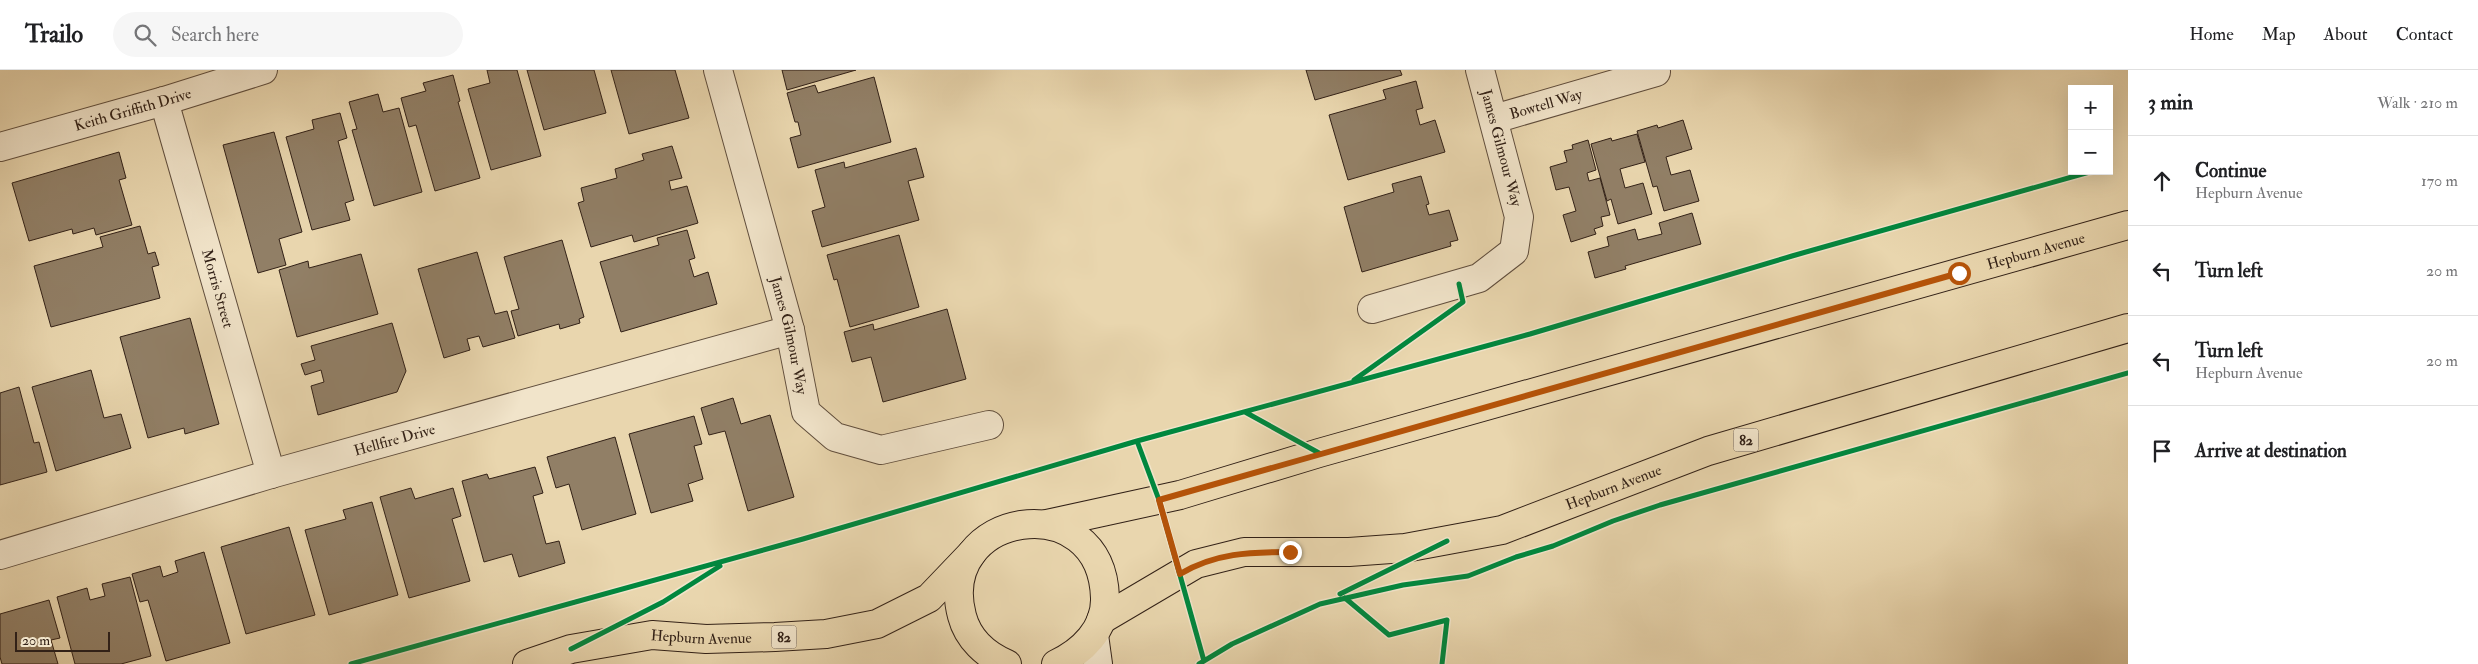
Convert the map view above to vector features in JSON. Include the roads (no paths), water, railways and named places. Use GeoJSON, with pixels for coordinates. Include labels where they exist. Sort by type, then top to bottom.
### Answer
{"type":"FeatureCollection","features":[{"type":"Feature","properties":{"kind":"main road","name":"Hepburn Avenue"},"geometry":{"type":"LineString","coordinates":[[526,664],[571,649],[652,635],[706,639],[774,638],[826,634],[877,624],[929,598],[993,534],[1019,523],[1047,524],[1180,495],[1328,450],[2128,225]]}},
{"type":"Feature","properties":{"kind":"main road","name":"Hepburn Avenue"},"geometry":{"type":"LineString","coordinates":[[1056,664],[1076,655],[1098,628],[1196,564],[1244,552],[1349,552],[1405,548],[1502,530],[1708,451],[2128,328]]}},
{"type":"Feature","properties":{"kind":"main road","name":"Hepburn Avenue"},"geometry":{"type":"LineString","coordinates":[[1047,524],[1064,530],[1079,539],[1091,552],[1100,568],[1105,584],[1105,602],[1098,628]]}},
{"type":"Feature","properties":{"kind":"main road","name":"Hepburn Avenue"},"geometry":{"type":"LineString","coordinates":[[972,553],[961,576],[958,601],[965,626],[980,647],[995,663]]}},
{"type":"Feature","properties":{"kind":"street","name":"Keith Griffith Drive"},"geometry":{"type":"LineString","coordinates":[[0,147],[164,102],[263,70]]}},
{"type":"Feature","properties":{"kind":"street","name":"James Gilmour Way"},"geometry":{"type":"LineString","coordinates":[[718,70],[790,330],[806,412],[835,437],[881,450],[989,425]]}},
{"type":"Feature","properties":{"kind":"street","name":"James Gilmour Way"},"geometry":{"type":"LineString","coordinates":[[1372,309],[1479,278],[1514,251],[1519,217],[1480,70]]}},
{"type":"Feature","properties":{"kind":"street","name":"Bowtell Way"},"geometry":{"type":"LineString","coordinates":[[1494,119],[1656,72]]}},
{"type":"Feature","properties":{"kind":"street","name":"Morris Street"},"geometry":{"type":"LineString","coordinates":[[164,102],[271,474]]}},
{"type":"Feature","properties":{"kind":"street","name":"Hellfire Drive"},"geometry":{"type":"LineString","coordinates":[[0,555],[271,474],[790,330]]}},
{"type":"Feature","properties":{"kind":"street"},"geometry":{"type":"LineString","coordinates":[[1098,628],[1098,664]]}}]}
